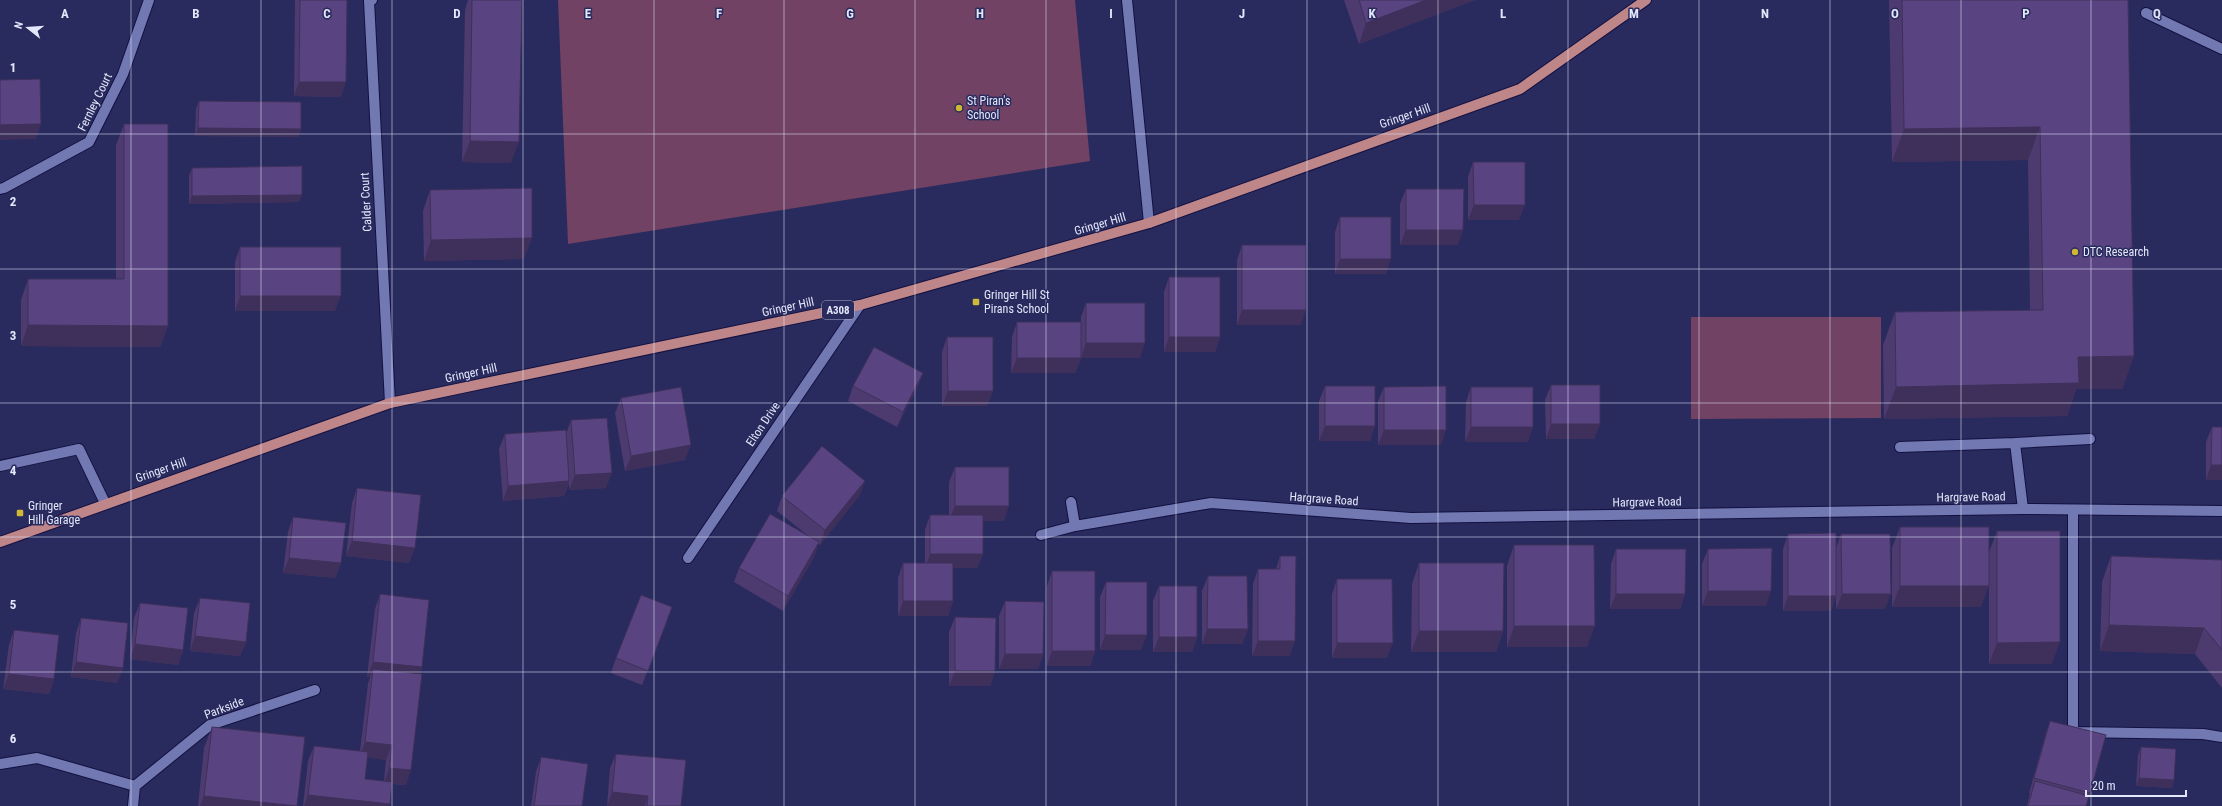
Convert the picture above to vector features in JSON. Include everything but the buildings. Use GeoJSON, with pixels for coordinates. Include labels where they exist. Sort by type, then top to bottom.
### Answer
{"type":"FeatureCollection","features":[{"type":"Feature","properties":{"kind":"main road","name":"Gringer Hill"},"geometry":{"type":"LineString","coordinates":[[0,542],[105,503],[390,403],[860,305],[1149,223],[1520,89],[1646,0]]}},
{"type":"Feature","properties":{"kind":"street","name":"Fernley Court"},"geometry":{"type":"LineString","coordinates":[[0,189],[90,142],[123,74],[149,0]]}},
{"type":"Feature","properties":{"kind":"street","name":"Calder Court"},"geometry":{"type":"LineString","coordinates":[[370,0],[390,403]]}},
{"type":"Feature","properties":{"kind":"street"},"geometry":{"type":"LineString","coordinates":[[1128,0],[1149,223]]}},
{"type":"Feature","properties":{"kind":"street"},"geometry":{"type":"LineString","coordinates":[[2146,13],[2222,49]]}},
{"type":"Feature","properties":{"kind":"street","name":"Elton Drive"},"geometry":{"type":"LineString","coordinates":[[688,558],[860,305]]}},
{"type":"Feature","properties":{"kind":"street"},"geometry":{"type":"LineString","coordinates":[[1900,447],[2090,439]]}},
{"type":"Feature","properties":{"kind":"street"},"geometry":{"type":"LineString","coordinates":[[2015,443],[2023,509]]}},
{"type":"Feature","properties":{"kind":"street"},"geometry":{"type":"LineString","coordinates":[[0,466],[78,449],[105,503]]}},
{"type":"Feature","properties":{"kind":"street"},"geometry":{"type":"LineString","coordinates":[[1071,502],[1075,526]]}},
{"type":"Feature","properties":{"kind":"street","name":"Hargrave Road"},"geometry":{"type":"LineString","coordinates":[[1041,535],[1075,526],[1211,503],[1411,518],[2023,509],[2222,511]]}},
{"type":"Feature","properties":{"kind":"street"},"geometry":{"type":"LineString","coordinates":[[2074,510],[2073,732],[2203,734],[2222,737]]}},
{"type":"Feature","properties":{"kind":"street","name":"Parkside"},"geometry":{"type":"LineString","coordinates":[[135,786],[210,725],[315,690]]}},
{"type":"Feature","properties":{"kind":"street"},"geometry":{"type":"LineString","coordinates":[[0,764],[37,758],[135,786],[133,806]]}},
{"type":"Feature","properties":{"kind":"shaded area"},"geometry":{"type":"Polygon","coordinates":[[[558,0],[1075,0],[1090,161],[568,244],[558,0]]]}},
{"type":"Feature","properties":{"kind":"shaded area"},"geometry":{"type":"Polygon","coordinates":[[[1691,317],[1881,317],[1881,418],[1691,419],[1691,317]]]}},
{"type":"Feature","properties":{"kind":"place","name":"St Piran's School"},"geometry":{"type":"Point","coordinates":[959,108]}},
{"type":"Feature","properties":{"kind":"place","name":"DTC Research"},"geometry":{"type":"Point","coordinates":[2075,252]}},
{"type":"Feature","properties":{"kind":"place","name":"Gringer Hill St Pirans School"},"geometry":{"type":"Point","coordinates":[976,302]}},
{"type":"Feature","properties":{"kind":"place","name":"Gringer Hill Garage"},"geometry":{"type":"Point","coordinates":[20,513]}}]}
